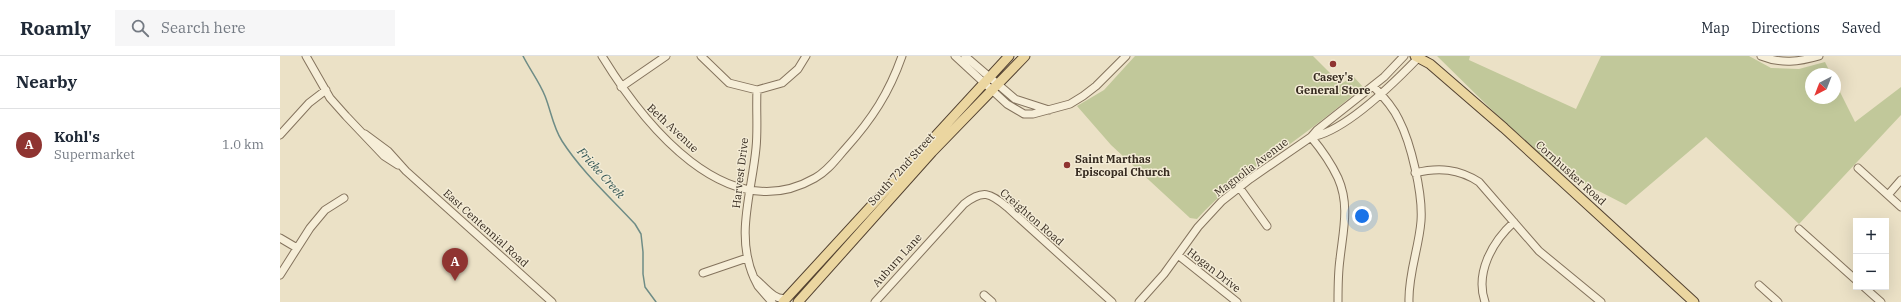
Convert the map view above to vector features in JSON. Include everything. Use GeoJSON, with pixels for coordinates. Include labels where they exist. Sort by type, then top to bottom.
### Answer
{"type":"FeatureCollection","features":[{"type":"Feature","properties":{"kind":"main road","name":"South 72nd Street"},"geometry":{"type":"LineString","coordinates":[[785,300],[1009,56]]}},
{"type":"Feature","properties":{"kind":"main road","name":"South 72nd Street"},"geometry":{"type":"LineString","coordinates":[[798,302],[932,152],[1025,56]]}},
{"type":"Feature","properties":{"kind":"main road","name":"Cornhusker Road"},"geometry":{"type":"LineString","coordinates":[[1422,58],[1504,128],[1694,302]]}},
{"type":"Feature","properties":{"kind":"street","name":"East Centennial Road"},"geometry":{"type":"LineString","coordinates":[[306,56],[326,90],[346,116],[365,134],[384,156],[406,171],[552,302]]}},
{"type":"Feature","properties":{"kind":"street","name":"Beth Avenue"},"geometry":{"type":"LineString","coordinates":[[602,56],[621,87],[653,127],[683,154],[712,176],[728,185],[750,190],[770,192],[786,190],[816,177],[827,169],[873,116],[894,78],[902,56]]}},
{"type":"Feature","properties":{"kind":"street"},"geometry":{"type":"LineString","coordinates":[[621,87],[666,56]]}},
{"type":"Feature","properties":{"kind":"street"},"geometry":{"type":"LineString","coordinates":[[701,56],[729,83],[757,90],[782,83],[798,69],[806,56]]}},
{"type":"Feature","properties":{"kind":"street"},"geometry":{"type":"LineString","coordinates":[[955,56],[994,87],[1023,103],[1049,110],[1070,104],[1083,96],[1096,86],[1126,56]]}},
{"type":"Feature","properties":{"kind":"street"},"geometry":{"type":"LineString","coordinates":[[965,56],[986,80]]}},
{"type":"Feature","properties":{"kind":"street","name":"Magnolia Avenue"},"geometry":{"type":"LineString","coordinates":[[1311,137],[1316,130],[1373,86],[1404,56]]}},
{"type":"Feature","properties":{"kind":"street"},"geometry":{"type":"LineString","coordinates":[[1761,56],[1771,60],[1786,61],[1801,61],[1819,56]]}},
{"type":"Feature","properties":{"kind":"street","name":"Magnolia Avenue"},"geometry":{"type":"LineString","coordinates":[[1139,302],[1178,255],[1198,227],[1222,201],[1239,187],[1311,137],[1329,132],[1380,93],[1422,58]]}},
{"type":"Feature","properties":{"kind":"street"},"geometry":{"type":"LineString","coordinates":[[1373,86],[1394,110],[1406,136],[1415,173],[1421,221],[1410,273],[1409,302]]}},
{"type":"Feature","properties":{"kind":"street"},"geometry":{"type":"LineString","coordinates":[[280,135],[309,103],[326,90]]}},
{"type":"Feature","properties":{"kind":"street","name":"Harvest Drive"},"geometry":{"type":"LineString","coordinates":[[757,90],[756,147],[745,223],[747,258],[758,286],[772,302]]}},
{"type":"Feature","properties":{"kind":"street"},"geometry":{"type":"LineString","coordinates":[[1311,137],[1338,178],[1344,200],[1345,223],[1339,264],[1338,302]]}},
{"type":"Feature","properties":{"kind":"street"},"geometry":{"type":"LineString","coordinates":[[1858,168],[1901,207]]}},
{"type":"Feature","properties":{"kind":"street"},"geometry":{"type":"LineString","coordinates":[[1415,173],[1443,169],[1470,176],[1490,192],[1539,251],[1601,302]]}},
{"type":"Feature","properties":{"kind":"street"},"geometry":{"type":"LineString","coordinates":[[1888,195],[1901,180]]}},
{"type":"Feature","properties":{"kind":"street"},"geometry":{"type":"LineString","coordinates":[[1239,187],[1267,226]]}},
{"type":"Feature","properties":{"kind":"street","name":"Creighton Road"},"geometry":{"type":"LineString","coordinates":[[936,234],[972,197],[982,194],[992,195],[1112,302]]}},
{"type":"Feature","properties":{"kind":"street"},"geometry":{"type":"LineString","coordinates":[[280,275],[310,228],[325,210],[344,198]]}},
{"type":"Feature","properties":{"kind":"street"},"geometry":{"type":"LineString","coordinates":[[1485,302],[1482,292],[1482,280],[1488,260],[1495,243],[1502,233],[1514,222]]}},
{"type":"Feature","properties":{"kind":"street"},"geometry":{"type":"LineString","coordinates":[[1799,229],[1853,277]]}},
{"type":"Feature","properties":{"kind":"street","name":"Auburn Lane"},"geometry":{"type":"LineString","coordinates":[[874,302],[936,234]]}},
{"type":"Feature","properties":{"kind":"street"},"geometry":{"type":"LineString","coordinates":[[280,238],[297,248]]}},
{"type":"Feature","properties":{"kind":"street","name":"Hogan Drive"},"geometry":{"type":"LineString","coordinates":[[1178,255],[1237,302]]}},
{"type":"Feature","properties":{"kind":"street"},"geometry":{"type":"LineString","coordinates":[[703,273],[747,258]]}},
{"type":"Feature","properties":{"kind":"street","name":"Harvest Drive"},"geometry":{"type":"LineString","coordinates":[[754,278],[776,298],[785,300]]}},
{"type":"Feature","properties":{"kind":"street"},"geometry":{"type":"LineString","coordinates":[[1759,285],[1778,302]]}},
{"type":"Feature","properties":{"kind":"street"},"geometry":{"type":"LineString","coordinates":[[1867,290],[1881,302]]}},
{"type":"Feature","properties":{"kind":"street"},"geometry":{"type":"LineString","coordinates":[[984,295],[992,302]]}},
{"type":"Feature","properties":{"kind":"green space"},"geometry":{"type":"Polygon","coordinates":[[[1135,56],[1313,56],[1341,84],[1353,76],[1363,87],[1309,130],[1241,179],[1207,208],[1197,219],[1190,218],[1111,145],[1077,106],[1104,90],[1135,56]]]}},
{"type":"Feature","properties":{"kind":"green space"},"geometry":{"type":"Polygon","coordinates":[[[1437,56],[1470,56],[1469,60],[1576,109],[1601,56],[1749,56],[1771,68],[1799,69],[1825,62],[1828,68],[1805,68],[1805,104],[1841,104],[1841,94],[1855,122],[1901,87],[1901,115],[1799,224],[1706,137],[1626,205],[1558,170],[1494,112],[1437,56]]]}},
{"type":"Feature","properties":{"kind":"waterway","name":"Fricke Creek"},"geometry":{"type":"LineString","coordinates":[[523,56],[543,91],[556,130],[562,141],[578,163],[635,224],[641,234],[645,287],[656,302]]}},
{"type":"Feature","properties":{"kind":"place","name":"Casey's General Store"},"geometry":{"type":"Point","coordinates":[1333,64]}},
{"type":"Feature","properties":{"kind":"place","name":"Saint Marthas Episcopal Church"},"geometry":{"type":"Point","coordinates":[1067,165]}},
{"type":"Feature","properties":{"kind":"place","name":"Kohl's"},"geometry":{"type":"Point","coordinates":[455,281]}}]}
